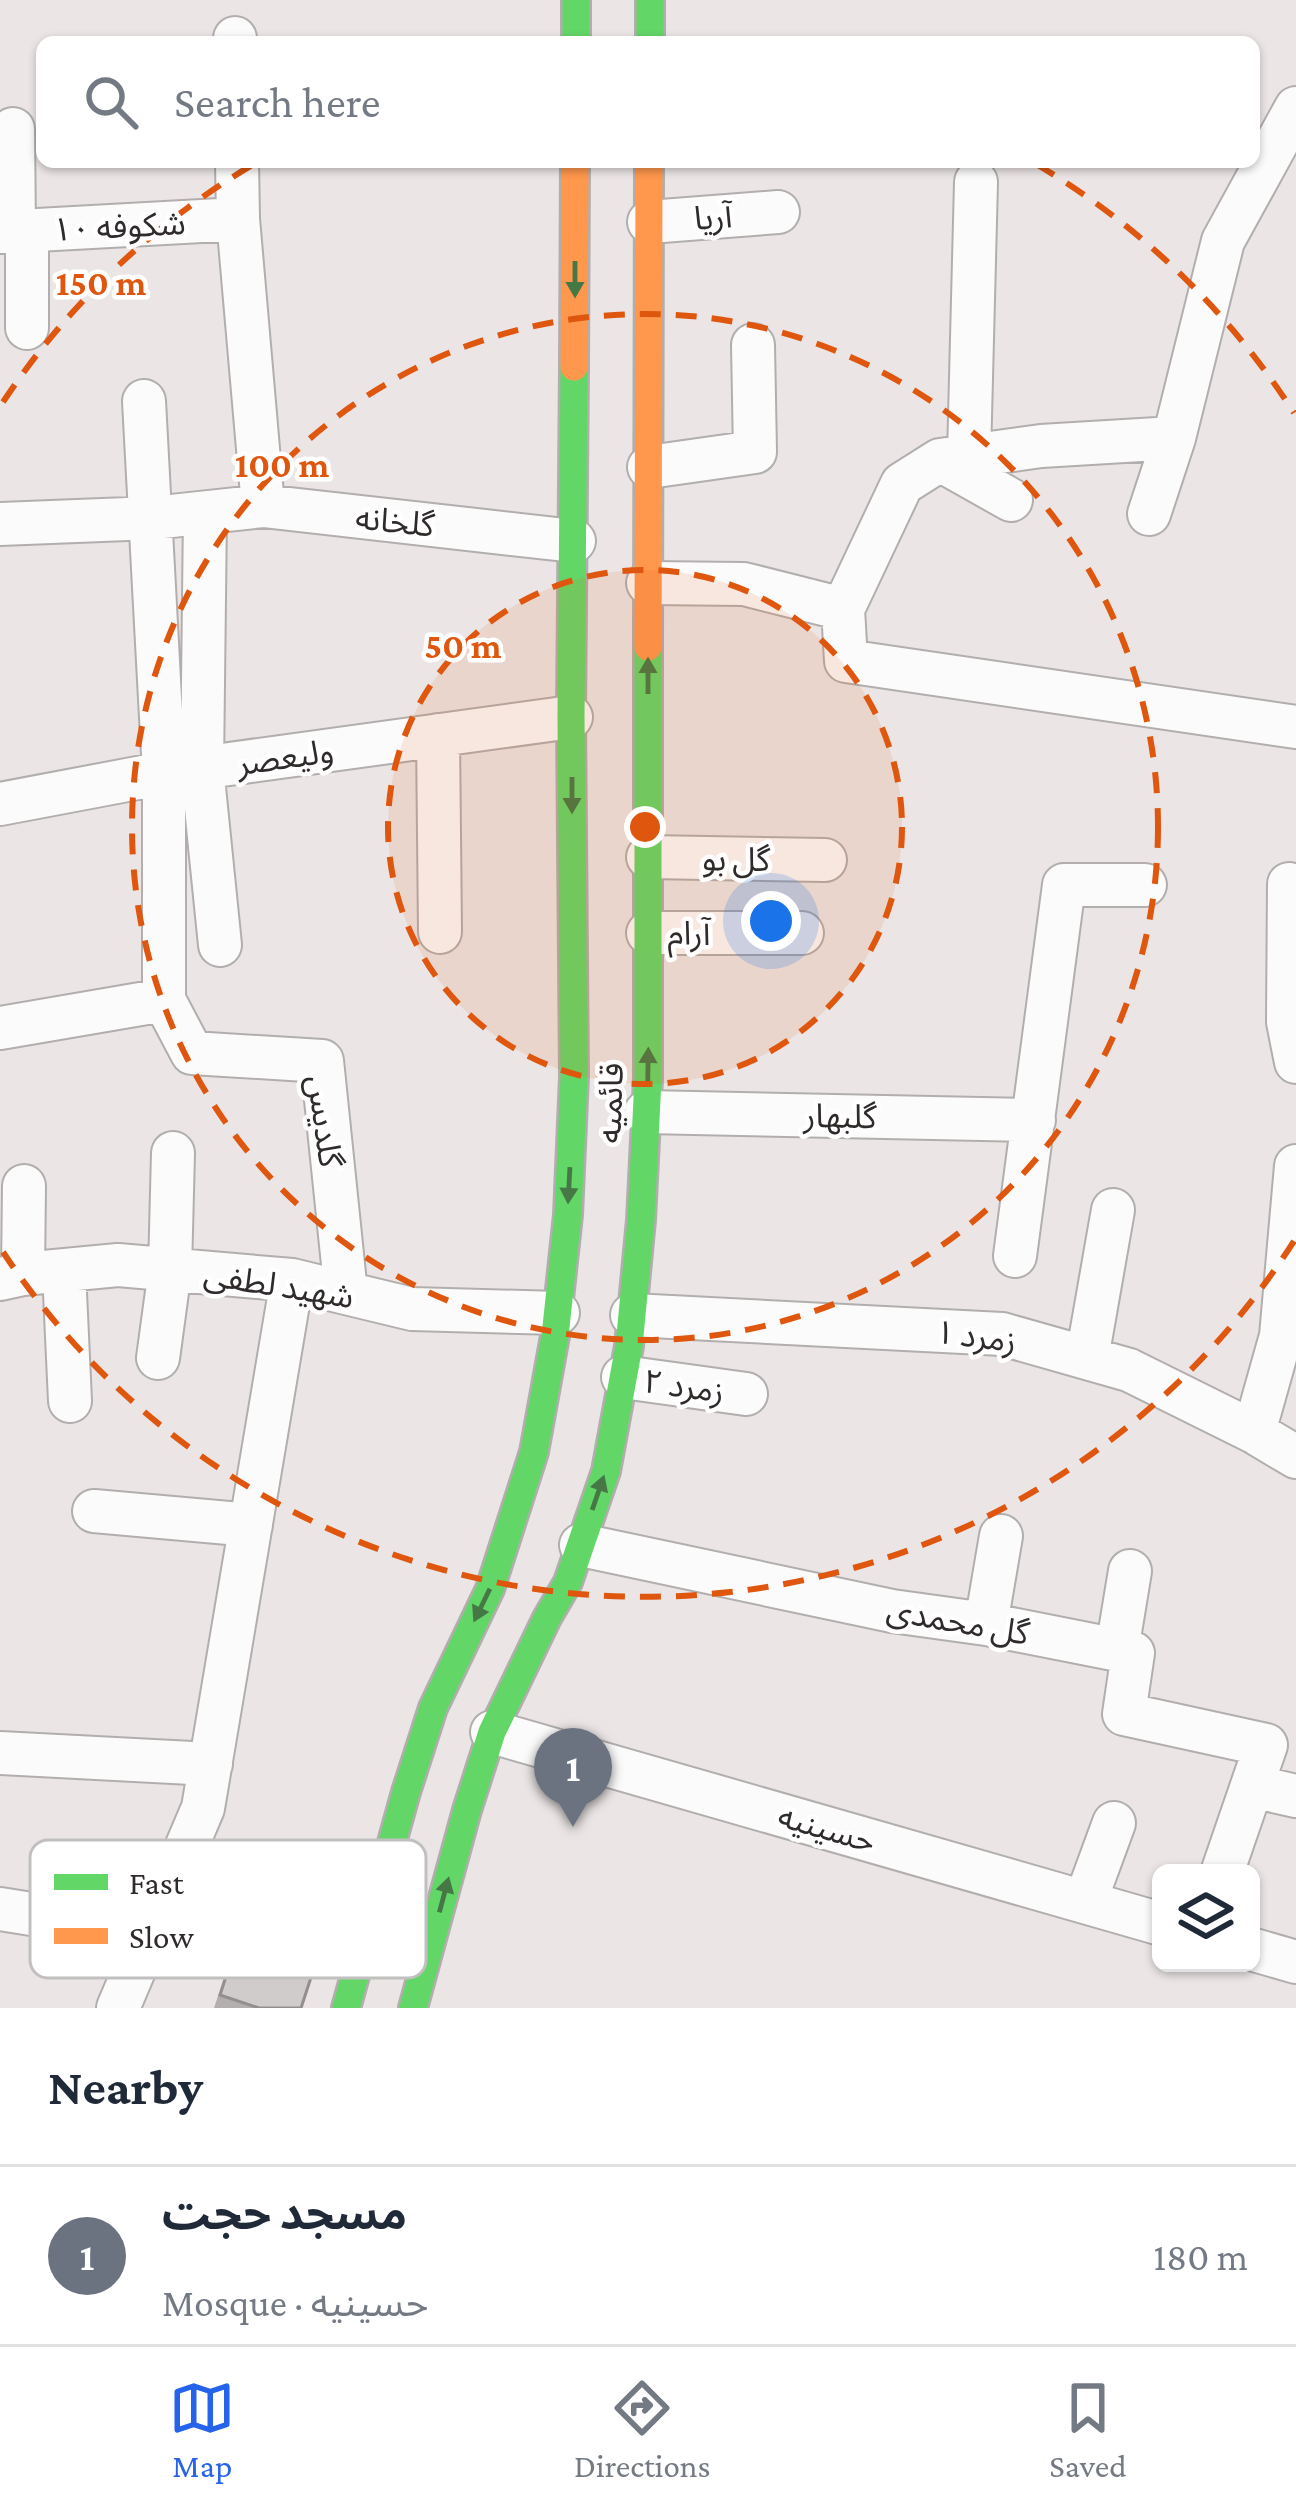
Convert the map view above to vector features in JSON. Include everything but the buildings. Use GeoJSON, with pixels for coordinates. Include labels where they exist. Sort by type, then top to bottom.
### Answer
{"type":"FeatureCollection","features":[{"type":"Feature","properties":{"kind":"main road","name":"قائمیه"},"geometry":{"type":"LineString","coordinates":[[393,1840],[433,1708],[490,1589],[534,1452],[558,1313],[574,1077],[575,168]]}},
{"type":"Feature","properties":{"kind":"main road","name":"قائمیه"},"geometry":{"type":"LineString","coordinates":[[426,1960],[493,1732],[568,1582],[606,1471],[632,1315],[646,1112],[649,168]]}},
{"type":"Feature","properties":{"kind":"main road","name":"قائمیه"},"geometry":{"type":"LineString","coordinates":[[346,2008],[354,1978]]}},
{"type":"Feature","properties":{"kind":"main road","name":"قائمیه"},"geometry":{"type":"LineString","coordinates":[[413,2008],[421,1978]]}},
{"type":"Feature","properties":{"kind":"street"},"geometry":{"type":"LineString","coordinates":[[1149,514],[1174,438],[1222,241],[1296,108]]}},
{"type":"Feature","properties":{"kind":"street"},"geometry":{"type":"LineString","coordinates":[[13,129],[14,231],[28,328]]}},
{"type":"Feature","properties":{"kind":"street"},"geometry":{"type":"LineString","coordinates":[[237,168],[263,506]]}},
{"type":"Feature","properties":{"kind":"street"},"geometry":{"type":"LineString","coordinates":[[954,458],[976,182]]}},
{"type":"Feature","properties":{"kind":"street","name":"آریا"},"geometry":{"type":"LineString","coordinates":[[649,221],[778,212]]}},
{"type":"Feature","properties":{"kind":"street","name":"شکوفه ۱۰"},"geometry":{"type":"LineString","coordinates":[[14,231],[238,219]]}},
{"type":"Feature","properties":{"kind":"street"},"geometry":{"type":"LineString","coordinates":[[649,467],[755,452],[753,345]]}},
{"type":"Feature","properties":{"kind":"street"},"geometry":{"type":"LineString","coordinates":[[144,401],[183,771],[220,945]]}},
{"type":"Feature","properties":{"kind":"street"},"geometry":{"type":"LineString","coordinates":[[1174,438],[1041,446],[954,458],[902,484],[843,609],[846,662],[1296,727]]}},
{"type":"Feature","properties":{"kind":"street"},"geometry":{"type":"LineString","coordinates":[[954,458],[1011,500]]}},
{"type":"Feature","properties":{"kind":"street","name":"گلخانه"},"geometry":{"type":"LineString","coordinates":[[0,524],[153,518],[263,506],[574,541]]}},
{"type":"Feature","properties":{"kind":"street"},"geometry":{"type":"LineString","coordinates":[[0,1028],[164,1000],[205,513]]}},
{"type":"Feature","properties":{"kind":"street"},"geometry":{"type":"LineString","coordinates":[[648,583],[744,584],[843,609]]}},
{"type":"Feature","properties":{"kind":"street","name":"ولیعصر"},"geometry":{"type":"LineString","coordinates":[[0,804],[183,771],[571,716]]}},
{"type":"Feature","properties":{"kind":"street"},"geometry":{"type":"LineString","coordinates":[[438,736],[440,932]]}},
{"type":"Feature","properties":{"kind":"street","name":"گل بو"},"geometry":{"type":"LineString","coordinates":[[648,857],[824,860]]}},
{"type":"Feature","properties":{"kind":"street"},"geometry":{"type":"LineString","coordinates":[[1015,1256],[1064,884],[1145,885]]}},
{"type":"Feature","properties":{"kind":"street"},"geometry":{"type":"LineString","coordinates":[[1289,884],[1288,1022],[1296,1062]]}},
{"type":"Feature","properties":{"kind":"street","name":"آرام"},"geometry":{"type":"LineString","coordinates":[[648,933],[802,933]]}},
{"type":"Feature","properties":{"kind":"street","name":"گلدیس"},"geometry":{"type":"LineString","coordinates":[[164,1000],[192,1053],[322,1061],[346,1293]]}},
{"type":"Feature","properties":{"kind":"street","name":"گلبهار"},"geometry":{"type":"LineString","coordinates":[[646,1112],[1034,1120]]}},
{"type":"Feature","properties":{"kind":"street"},"geometry":{"type":"LineString","coordinates":[[158,1358],[170,1270],[173,1153]]}},
{"type":"Feature","properties":{"kind":"street"},"geometry":{"type":"LineString","coordinates":[[1254,1432],[1281,1336],[1296,1166]]}},
{"type":"Feature","properties":{"kind":"street"},"geometry":{"type":"LineString","coordinates":[[24,1186],[29,1275],[70,1401]]}},
{"type":"Feature","properties":{"kind":"street"},"geometry":{"type":"LineString","coordinates":[[1087,1358],[1113,1210]]}},
{"type":"Feature","properties":{"kind":"street","name":"شهید لطفی"},"geometry":{"type":"LineString","coordinates":[[29,1275],[118,1265],[292,1280],[412,1309],[558,1313]]}},
{"type":"Feature","properties":{"kind":"street"},"geometry":{"type":"LineString","coordinates":[[190,1840],[203,1808],[292,1280]]}},
{"type":"Feature","properties":{"kind":"street","name":"زمرد ۱"},"geometry":{"type":"LineString","coordinates":[[632,1315],[1002,1334],[1129,1370],[1296,1457]]}},
{"type":"Feature","properties":{"kind":"street","name":"زمرد ۲"},"geometry":{"type":"LineString","coordinates":[[623,1377],[746,1394]]}},
{"type":"Feature","properties":{"kind":"street"},"geometry":{"type":"LineString","coordinates":[[94,1511],[251,1525]]}},
{"type":"Feature","properties":{"kind":"street"},"geometry":{"type":"LineString","coordinates":[[986,1624],[1001,1536]]}},
{"type":"Feature","properties":{"kind":"street","name":"گل محمدی"},"geometry":{"type":"LineString","coordinates":[[580,1545],[892,1611],[1117,1650]]}},
{"type":"Feature","properties":{"kind":"street"},"geometry":{"type":"LineString","coordinates":[[1130,1570],[1117,1650],[1133,1652],[1124,1714],[1266,1745],[1225,1864]]}},
{"type":"Feature","properties":{"kind":"street","name":"حسینیه"},"geometry":{"type":"LineString","coordinates":[[493,1732],[1152,1921]]}},
{"type":"Feature","properties":{"kind":"street"},"geometry":{"type":"LineString","coordinates":[[0,1753],[211,1764]]}},
{"type":"Feature","properties":{"kind":"street"},"geometry":{"type":"LineString","coordinates":[[1252,1786],[1296,1796]]}},
{"type":"Feature","properties":{"kind":"street"},"geometry":{"type":"LineString","coordinates":[[1085,1902],[1114,1823]]}},
{"type":"Feature","properties":{"kind":"street"},"geometry":{"type":"LineString","coordinates":[[0,1909],[30,1914]]}},
{"type":"Feature","properties":{"kind":"street"},"geometry":{"type":"LineString","coordinates":[[1260,1952],[1296,1962]]}},
{"type":"Feature","properties":{"kind":"street"},"geometry":{"type":"LineString","coordinates":[[118,2008],[131,1978]]}},
{"type":"Feature","properties":{"kind":"traffic: fast"},"geometry":{"type":"LineString","coordinates":[[576,0],[576,36]]}},
{"type":"Feature","properties":{"kind":"traffic: fast"},"geometry":{"type":"LineString","coordinates":[[650,0],[650,36]]}},
{"type":"Feature","properties":{"kind":"traffic: fast"},"geometry":{"type":"LineString","coordinates":[[393,1840],[433,1708],[490,1589],[534,1452],[555,1336],[568,1215],[574,1077],[574,367]]}},
{"type":"Feature","properties":{"kind":"traffic: fast"},"geometry":{"type":"LineString","coordinates":[[426,1960],[492,1732],[568,1582],[606,1471],[629,1346],[648,1079],[648,647]]}},
{"type":"Feature","properties":{"kind":"traffic: fast"},"geometry":{"type":"LineString","coordinates":[[346,2008],[354,1978]]}},
{"type":"Feature","properties":{"kind":"traffic: fast"},"geometry":{"type":"LineString","coordinates":[[413,2008],[421,1978]]}},
{"type":"Feature","properties":{"kind":"traffic: slow"},"geometry":{"type":"LineString","coordinates":[[574,367],[575,168]]}},
{"type":"Feature","properties":{"kind":"traffic: slow"},"geometry":{"type":"LineString","coordinates":[[648,647],[649,168]]}},
{"type":"Feature","properties":{"kind":"place","name":"مسجد حجت"},"geometry":{"type":"Point","coordinates":[573,1827]}}]}
